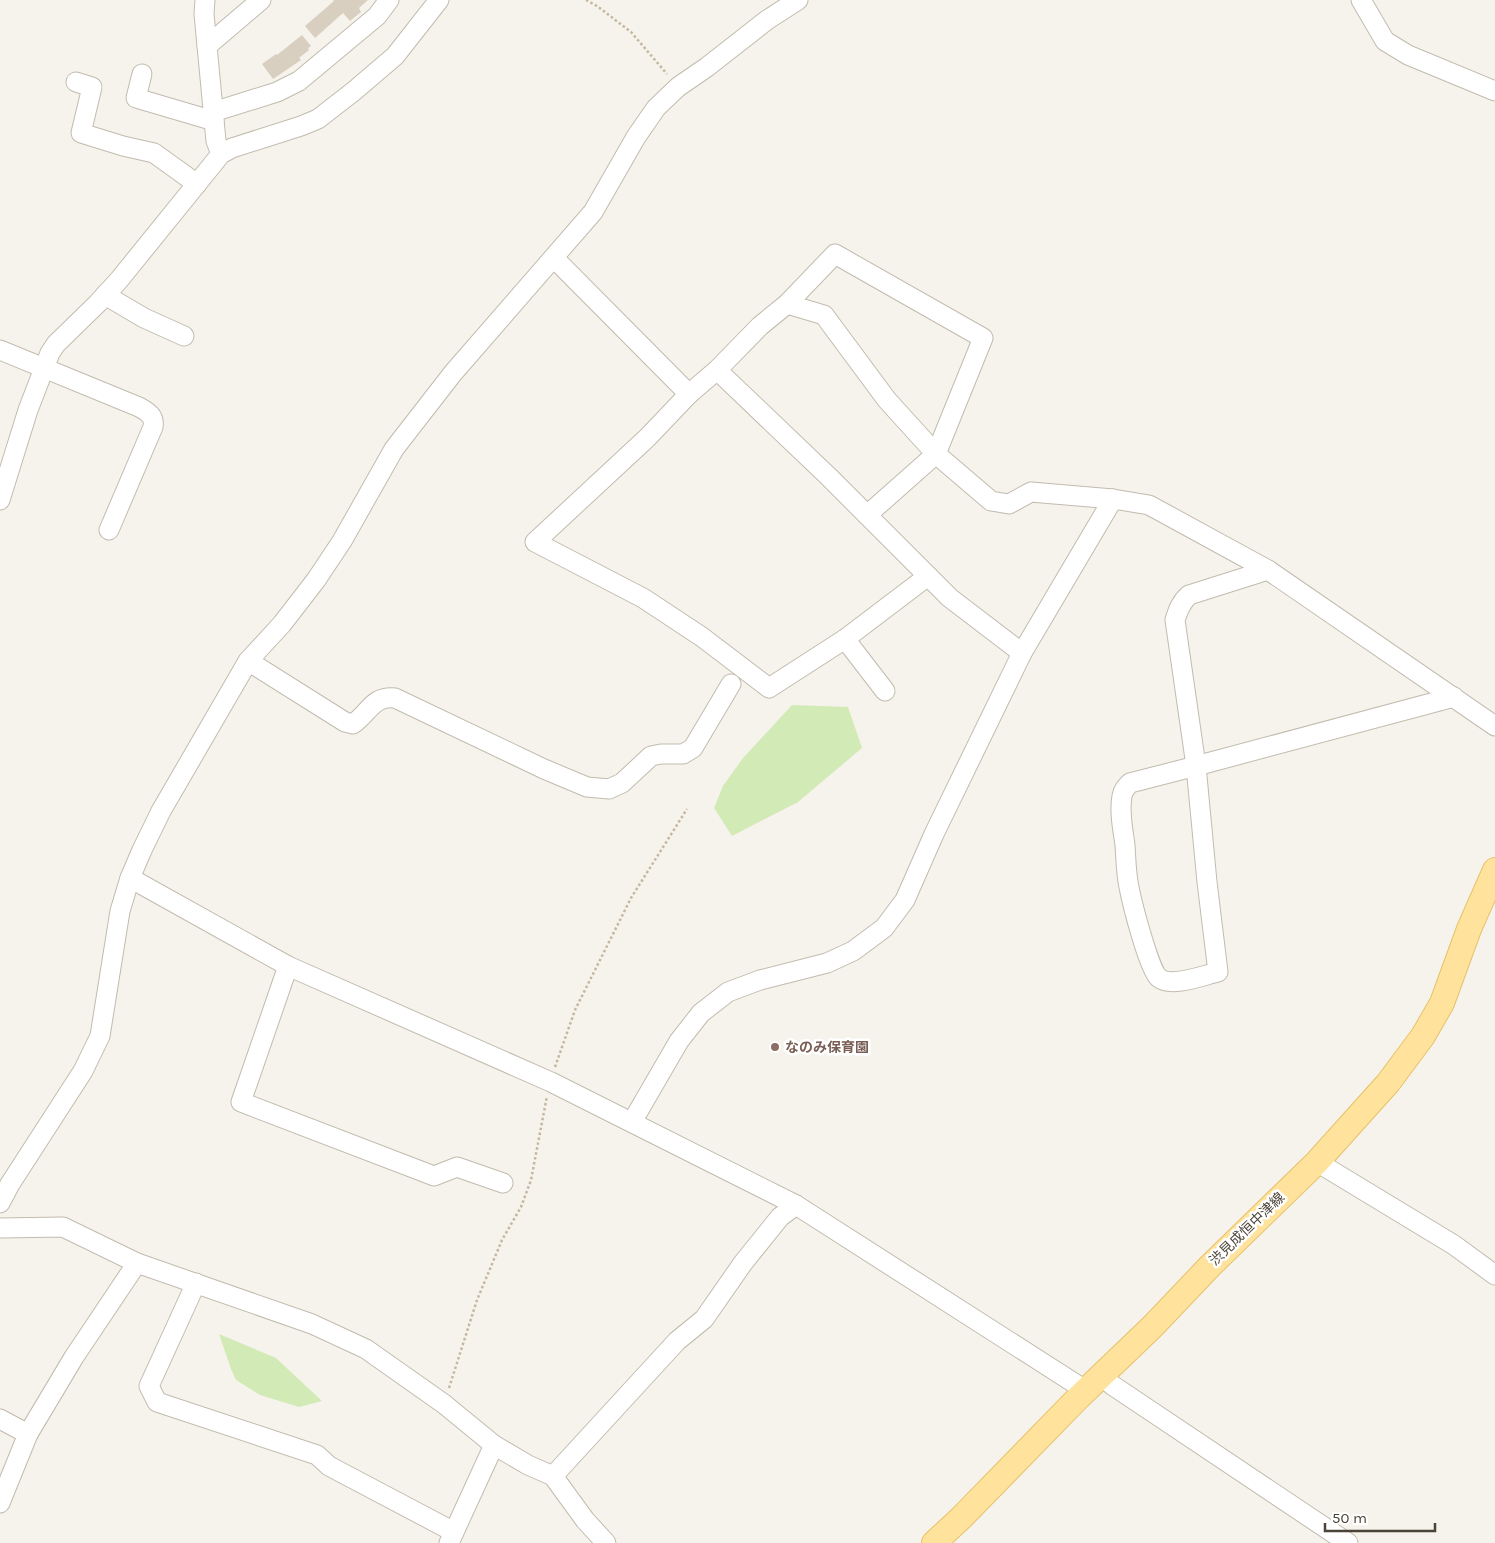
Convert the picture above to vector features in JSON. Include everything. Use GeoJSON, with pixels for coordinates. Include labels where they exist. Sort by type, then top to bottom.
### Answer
{"type":"FeatureCollection","features":[{"type":"Feature","properties":{"kind":"main road","name":"渋見成恒中津線"},"geometry":{"type":"LineString","coordinates":[[934,1543],[961,1518],[1093,1383],[1153,1326],[1223,1253],[1318,1162],[1388,1083],[1423,1036],[1442,1003],[1469,929],[1495,870]]}},
{"type":"Feature","properties":{"kind":"street"},"geometry":{"type":"LineString","coordinates":[[205,0],[204,14],[216,144],[221,154]]}},
{"type":"Feature","properties":{"kind":"street"},"geometry":{"type":"LineString","coordinates":[[207,46],[261,0]]}},
{"type":"Feature","properties":{"kind":"street"},"geometry":{"type":"LineString","coordinates":[[142,74],[136,98],[214,117],[294,84],[367,25],[377,16],[389,0]]}},
{"type":"Feature","properties":{"kind":"street"},"geometry":{"type":"LineString","coordinates":[[0,500],[28,410],[50,353],[56,344],[105,295],[135,261],[221,154],[232,148],[318,119],[395,56],[438,0]]}},
{"type":"Feature","properties":{"kind":"street"},"geometry":{"type":"LineString","coordinates":[[0,1203],[10,1184],[83,1071],[100,1036],[120,911],[130,878],[161,811],[248,661],[282,624],[332,557],[394,449],[452,373],[593,212],[636,137],[656,108],[678,87],[708,67],[767,20],[798,0]]}},
{"type":"Feature","properties":{"kind":"street"},"geometry":{"type":"LineString","coordinates":[[1361,0],[1385,42],[1408,55],[1495,91]]}},
{"type":"Feature","properties":{"kind":"street"},"geometry":{"type":"LineString","coordinates":[[76,82],[92,87],[81,133],[154,153],[197,184]]}},
{"type":"Feature","properties":{"kind":"street"},"geometry":{"type":"LineString","coordinates":[[867,514],[936,454],[983,338],[835,254],[787,304],[760,326],[717,370],[689,394],[647,438],[536,542],[643,598],[702,637],[769,688],[846,639],[928,576]]}},
{"type":"Feature","properties":{"kind":"street"},"geometry":{"type":"LineString","coordinates":[[554,258],[689,394]]}},
{"type":"Feature","properties":{"kind":"street"},"geometry":{"type":"LineString","coordinates":[[105,295],[144,318],[184,336]]}},
{"type":"Feature","properties":{"kind":"street"},"geometry":{"type":"LineString","coordinates":[[787,304],[824,316],[887,400],[936,454],[991,501],[1009,504],[1031,492],[1113,499],[1149,506],[1268,570],[1495,726]]}},
{"type":"Feature","properties":{"kind":"street"},"geometry":{"type":"LineString","coordinates":[[0,350],[149,413],[154,422],[153,427],[109,530]]}},
{"type":"Feature","properties":{"kind":"street"},"geometry":{"type":"LineString","coordinates":[[717,370],[867,514],[950,598],[1022,653]]}},
{"type":"Feature","properties":{"kind":"street"},"geometry":{"type":"LineString","coordinates":[[632,1122],[679,1041],[701,1013],[728,992],[760,980],[827,963],[853,951],[884,928],[905,900],[934,834],[1022,653],[1113,499]]}},
{"type":"Feature","properties":{"kind":"street"},"geometry":{"type":"LineString","coordinates":[[1268,570],[1189,595],[1184,600],[1175,620],[1196,766],[1218,972],[1188,980],[1170,982],[1159,978],[1154,971],[1145,945],[1129,886],[1122,817],[1122,796],[1123,790],[1130,783],[1196,766],[1454,697]]}},
{"type":"Feature","properties":{"kind":"street"},"geometry":{"type":"LineString","coordinates":[[846,639],[884,691]]}},
{"type":"Feature","properties":{"kind":"street"},"geometry":{"type":"LineString","coordinates":[[248,661],[345,722],[353,724],[379,700],[395,698],[544,769],[587,787],[609,789],[622,783],[651,756],[682,754],[693,748],[731,684]]}},
{"type":"Feature","properties":{"kind":"street"},"geometry":{"type":"LineString","coordinates":[[130,878],[288,966],[551,1082],[796,1205],[1093,1383],[1112,1385],[1348,1543]]}},
{"type":"Feature","properties":{"kind":"street"},"geometry":{"type":"LineString","coordinates":[[288,966],[241,1102],[434,1176],[457,1167],[503,1183]]}},
{"type":"Feature","properties":{"kind":"street"},"geometry":{"type":"LineString","coordinates":[[1318,1162],[1454,1245],[1495,1275]]}},
{"type":"Feature","properties":{"kind":"street"},"geometry":{"type":"LineString","coordinates":[[553,1476],[677,1341],[704,1319],[743,1263],[780,1217],[796,1205]]}},
{"type":"Feature","properties":{"kind":"street"},"geometry":{"type":"LineString","coordinates":[[0,1228],[63,1227],[137,1263],[312,1324],[366,1349],[444,1404],[494,1445],[528,1465],[553,1476],[585,1520],[606,1543]]}},
{"type":"Feature","properties":{"kind":"street"},"geometry":{"type":"LineString","coordinates":[[0,1503],[28,1434],[74,1357],[137,1263]]}},
{"type":"Feature","properties":{"kind":"street"},"geometry":{"type":"LineString","coordinates":[[196,1283],[149,1386],[157,1402],[317,1455],[329,1466],[451,1538],[494,1445]]}},
{"type":"Feature","properties":{"kind":"street"},"geometry":{"type":"LineString","coordinates":[[0,1419],[28,1434]]}},
{"type":"Feature","properties":{"kind":"path"},"geometry":{"type":"LineString","coordinates":[[586,0],[631,32],[678,87]]}},
{"type":"Feature","properties":{"kind":"path"},"geometry":{"type":"LineString","coordinates":[[444,1404],[477,1300],[502,1240],[521,1207],[531,1180],[538,1148],[542,1114],[575,1010],[631,898],[687,809]]}},
{"type":"Feature","properties":{"kind":"green space"},"geometry":{"type":"Polygon","coordinates":[[[792,705],[848,707],[862,748],[798,802],[732,836],[714,808],[723,786],[743,758],[792,705]]]}},
{"type":"Feature","properties":{"kind":"green space"},"geometry":{"type":"Polygon","coordinates":[[[219,1334],[276,1358],[322,1401],[299,1407],[260,1395],[236,1380],[219,1334]]]}},
{"type":"Feature","properties":{"kind":"building"},"geometry":{"type":"Polygon","coordinates":[[[333,0],[368,0],[359,8],[361,12],[350,21],[343,13],[315,38],[305,26],[333,0]]]}},
{"type":"Feature","properties":{"kind":"building"},"geometry":{"type":"Polygon","coordinates":[[[302,35],[311,46],[308,48],[309,50],[299,58],[301,60],[273,79],[262,64],[277,55],[302,35]]]}},
{"type":"Feature","properties":{"kind":"place","name":"なのみ保育園"},"geometry":{"type":"Point","coordinates":[775,1047]}}]}
